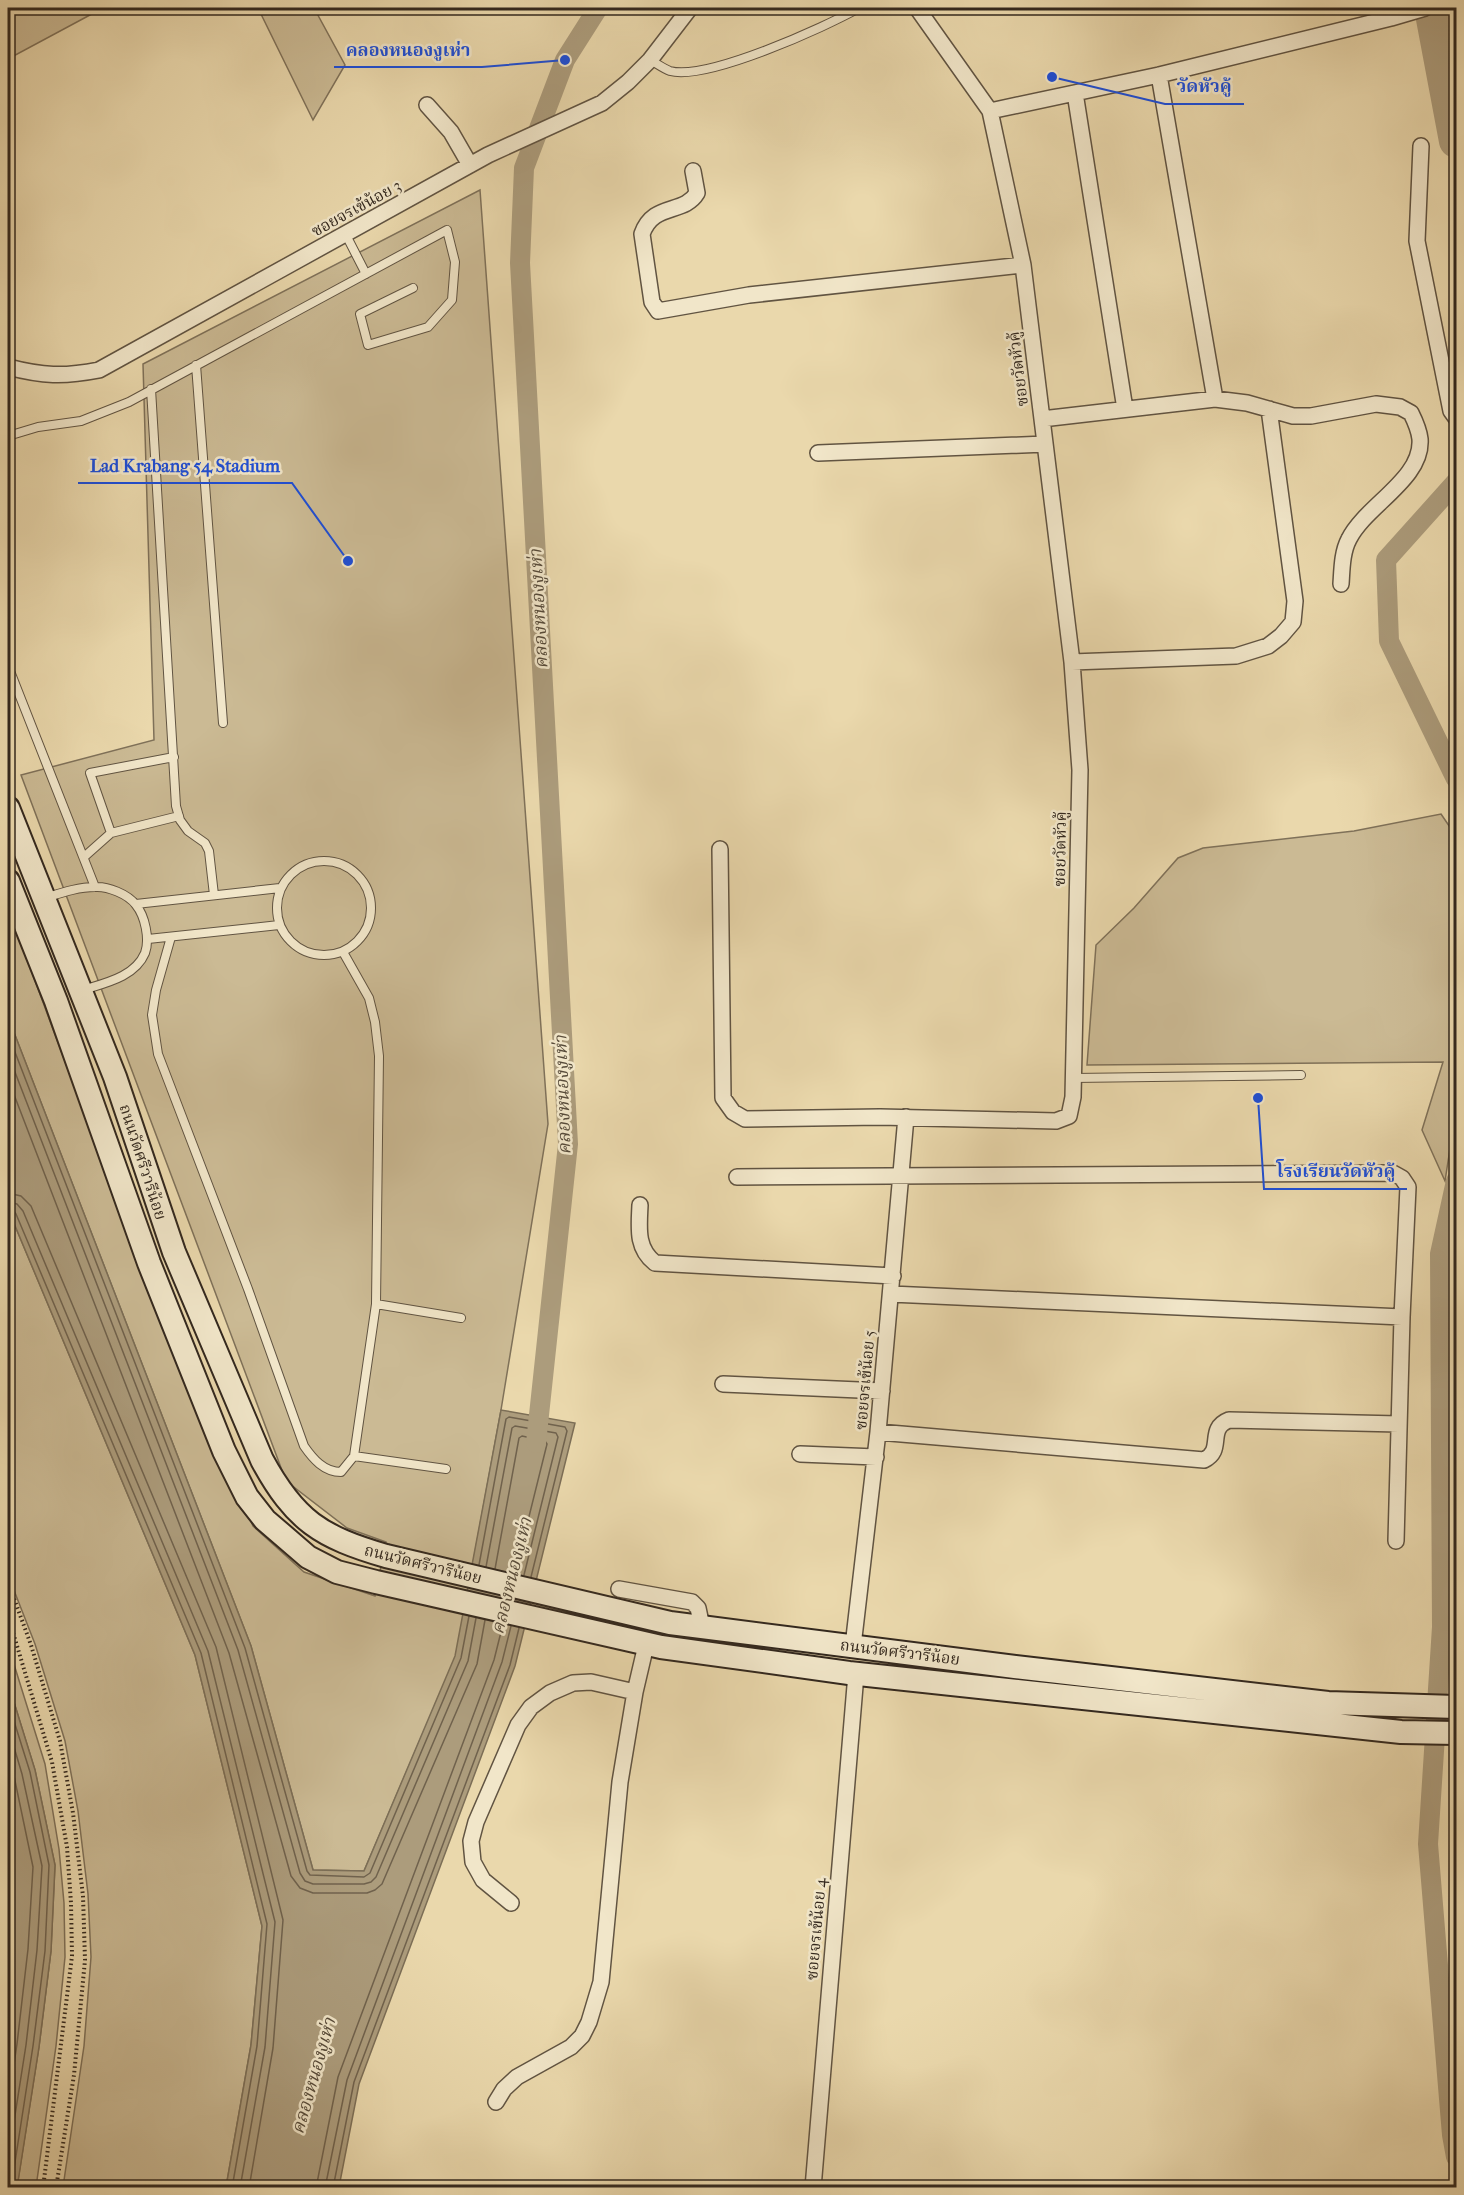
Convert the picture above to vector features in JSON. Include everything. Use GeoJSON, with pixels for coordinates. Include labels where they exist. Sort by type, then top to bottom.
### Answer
{"type":"FeatureCollection","features":[{"type":"Feature","properties":{"kind":"main road","name":"ถนนวัดศรีวารีน้อย"},"geometry":{"type":"LineString","coordinates":[[8,808],[115,1077],[174,1252],[262,1460],[295,1510],[321,1532],[344,1544],[386,1556],[636,1616],[702,1627],[1328,1703],[1456,1707]]}},
{"type":"Feature","properties":{"kind":"main road","name":"ถนนวัดศรีวารีน้อย"},"geometry":{"type":"LineString","coordinates":[[8,880],[56,1001],[149,1263],[224,1451],[247,1497],[265,1520],[308,1557],[337,1572],[639,1643],[855,1674],[1401,1732],[1451,1733]]}},
{"type":"Feature","properties":{"kind":"main road"},"geometry":{"type":"LineString","coordinates":[[853,1646],[855,1674]]}},
{"type":"Feature","properties":{"kind":"street","name":"ซอยจรเข้น้อย 3"},"geometry":{"type":"LineString","coordinates":[[8,367],[27,372],[68,376],[99,370],[488,155],[602,103],[650,60],[690,8]]}},
{"type":"Feature","properties":{"kind":"street","name":"ซอยวัดหัวคู้"},"geometry":{"type":"LineString","coordinates":[[720,849],[723,1098],[733,1113],[745,1119],[906,1117],[1056,1121],[1069,1116],[1073,1097],[1080,770],[1072,662],[1023,265],[990,111],[917,8]]}},
{"type":"Feature","properties":{"kind":"street"},"geometry":{"type":"LineString","coordinates":[[990,111],[1159,75],[1425,8]]}},
{"type":"Feature","properties":{"kind":"street"},"geometry":{"type":"LineString","coordinates":[[1159,75],[1215,399]]}},
{"type":"Feature","properties":{"kind":"street"},"geometry":{"type":"LineString","coordinates":[[1075,93],[1125,410]]}},
{"type":"Feature","properties":{"kind":"street"},"geometry":{"type":"LineString","coordinates":[[427,105],[451,132],[470,165]]}},
{"type":"Feature","properties":{"kind":"street"},"geometry":{"type":"LineString","coordinates":[[1421,146],[1418,252],[1451,411],[1456,418]]}},
{"type":"Feature","properties":{"kind":"street"},"geometry":{"type":"LineString","coordinates":[[693,171],[697,193],[693,199],[654,215],[645,224],[642,234],[652,302],[658,311],[749,295],[1023,265]]}},
{"type":"Feature","properties":{"kind":"street"},"geometry":{"type":"LineString","coordinates":[[1042,419],[1215,399],[1248,403],[1293,416],[1311,416],[1376,404],[1400,407],[1411,413],[1420,439],[1417,459],[1410,472],[1359,523],[1348,539],[1343,555],[1341,584]]}},
{"type":"Feature","properties":{"kind":"street"},"geometry":{"type":"LineString","coordinates":[[1072,662],[1236,656],[1268,646],[1293,622],[1295,602],[1269,409]]}},
{"type":"Feature","properties":{"kind":"street"},"geometry":{"type":"LineString","coordinates":[[818,453],[1045,444]]}},
{"type":"Feature","properties":{"kind":"street","name":"ซอยจรเข้น้อย 5"},"geometry":{"type":"LineString","coordinates":[[853,1646],[876,1457],[906,1117]]}},
{"type":"Feature","properties":{"kind":"street"},"geometry":{"type":"LineString","coordinates":[[736,1176],[1393,1173],[1402,1178],[1408,1188],[1396,1541]]}},
{"type":"Feature","properties":{"kind":"street"},"geometry":{"type":"LineString","coordinates":[[640,1205],[640,1244],[645,1256],[655,1263],[892,1276]]}},
{"type":"Feature","properties":{"kind":"street"},"geometry":{"type":"LineString","coordinates":[[891,1294],[1402,1317]]}},
{"type":"Feature","properties":{"kind":"street"},"geometry":{"type":"LineString","coordinates":[[723,1384],[882,1391]]}},
{"type":"Feature","properties":{"kind":"street"},"geometry":{"type":"LineString","coordinates":[[878,1432],[1204,1460],[1214,1452],[1216,1430],[1220,1423],[1228,1420],[1399,1424]]}},
{"type":"Feature","properties":{"kind":"street"},"geometry":{"type":"LineString","coordinates":[[800,1454],[876,1457]]}},
{"type":"Feature","properties":{"kind":"street"},"geometry":{"type":"LineString","coordinates":[[619,1589],[692,1602],[698,1608],[702,1627]]}},
{"type":"Feature","properties":{"kind":"street"},"geometry":{"type":"LineString","coordinates":[[496,2102],[504,2089],[517,2077],[571,2047],[582,2036],[589,2022],[601,1982],[620,1782],[635,1692],[639,1643]]}},
{"type":"Feature","properties":{"kind":"street","name":"ซอยจรเข้น้อย 4"},"geometry":{"type":"LineString","coordinates":[[813,2187],[855,1674]]}},
{"type":"Feature","properties":{"kind":"street"},"geometry":{"type":"LineString","coordinates":[[511,1903],[483,1880],[473,1862],[471,1841],[476,1822],[518,1725],[531,1707],[550,1693],[573,1683],[591,1682],[635,1692]]}},
{"type":"Feature","properties":{"kind":"lane"},"geometry":{"type":"LineString","coordinates":[[650,60],[671,71],[699,71],[758,54],[821,28],[859,8]]}},
{"type":"Feature","properties":{"kind":"lane"},"geometry":{"type":"LineString","coordinates":[[8,436],[38,427],[81,421],[129,402],[447,230],[455,262],[452,300],[428,327],[368,345],[360,314],[413,288]]}},
{"type":"Feature","properties":{"kind":"lane"},"geometry":{"type":"LineString","coordinates":[[346,235],[366,274]]}},
{"type":"Feature","properties":{"kind":"lane"},"geometry":{"type":"LineString","coordinates":[[196,366],[224,723]]}},
{"type":"Feature","properties":{"kind":"lane"},"geometry":{"type":"LineString","coordinates":[[151,389],[176,806],[188,831],[205,843],[209,851],[214,895]]}},
{"type":"Feature","properties":{"kind":"lane"},"geometry":{"type":"LineString","coordinates":[[8,666],[95,886]]}},
{"type":"Feature","properties":{"kind":"lane"},"geometry":{"type":"LineString","coordinates":[[111,833],[90,773],[174,757]]}},
{"type":"Feature","properties":{"kind":"lane"},"geometry":{"type":"LineString","coordinates":[[84,857],[111,833],[179,816]]}},
{"type":"Feature","properties":{"kind":"lane"},"geometry":{"type":"LineString","coordinates":[[331,860],[350,867],[364,882],[368,891],[371,901],[370,922],[360,939],[343,952],[324,956],[305,952],[290,941],[279,925],[276,907],[280,888],[292,872],[310,862],[331,860]]}},
{"type":"Feature","properties":{"kind":"lane"},"geometry":{"type":"LineString","coordinates":[[44,898],[95,886],[113,890],[135,904],[144,923],[148,939],[144,954],[130,971],[114,981],[81,991]]}},
{"type":"Feature","properties":{"kind":"lane"},"geometry":{"type":"LineString","coordinates":[[135,904],[280,888]]}},
{"type":"Feature","properties":{"kind":"lane"},"geometry":{"type":"LineString","coordinates":[[148,939],[279,925]]}},
{"type":"Feature","properties":{"kind":"lane"},"geometry":{"type":"LineString","coordinates":[[171,937],[156,990],[152,1015],[158,1054],[248,1289],[304,1446],[312,1457],[332,1472],[341,1472],[354,1456],[376,1304],[379,1056],[375,1022],[369,998],[343,952]]}},
{"type":"Feature","properties":{"kind":"lane"},"geometry":{"type":"LineString","coordinates":[[1073,1078],[1301,1075]]}},
{"type":"Feature","properties":{"kind":"lane"},"geometry":{"type":"LineString","coordinates":[[376,1304],[461,1318]]}},
{"type":"Feature","properties":{"kind":"lane"},"geometry":{"type":"LineString","coordinates":[[354,1456],[446,1469]]}},
{"type":"Feature","properties":{"kind":"path"},"geometry":{"type":"LineString","coordinates":[[8,1582],[31,1645],[60,1741],[73,1813],[83,1896],[84,1971],[74,2075],[56,2187]]}},
{"type":"Feature","properties":{"kind":"path"},"geometry":{"type":"LineString","coordinates":[[8,1616],[52,1762],[67,1847],[71,1903],[72,1956],[43,2187]]}},
{"type":"Feature","properties":{"kind":"shaded area"},"geometry":{"type":"Polygon","coordinates":[[[8,8],[103,8],[8,59],[8,8]]]}},
{"type":"Feature","properties":{"kind":"shaded area"},"geometry":{"type":"Polygon","coordinates":[[[258,8],[314,8],[345,65],[313,120],[258,8]]]}},
{"type":"Feature","properties":{"kind":"shaded area"},"geometry":{"type":"Polygon","coordinates":[[[480,190],[548,1124],[501,1410],[456,1656],[364,1871],[313,1870],[251,1646],[8,1017],[8,908],[155,1304],[253,1526],[304,1572],[375,1596],[386,1542],[347,1528],[286,1481],[21,775],[154,740],[143,364],[480,190]]]}},
{"type":"Feature","properties":{"kind":"shaded area"},"geometry":{"type":"Polygon","coordinates":[[[1441,814],[1456,836],[1456,1110],[1445,1181],[1422,1130],[1443,1062],[1087,1065],[1096,945],[1134,908],[1178,858],[1203,848],[1354,831],[1441,814]]]}},
{"type":"Feature","properties":{"kind":"shaded area"},"geometry":{"type":"Polygon","coordinates":[[[8,1209],[195,1655],[262,1926],[251,2045],[226,2187],[63,2187],[84,2046],[91,1957],[88,1894],[78,1811],[65,1741],[35,1644],[8,1575],[8,1209]]]}},
{"type":"Feature","properties":{"kind":"shaded area"},"geometry":{"type":"Polygon","coordinates":[[[8,1645],[45,1764],[59,1849],[64,1903],[65,1957],[56,2046],[36,2187],[17,2187],[39,2047],[51,1951],[55,1865],[35,1770],[8,1683],[8,1645]]]}},
{"type":"Feature","properties":{"kind":"water"},"geometry":{"type":"Polygon","coordinates":[[[8,1017],[251,1646],[313,1870],[364,1871],[455,1656],[501,1410],[575,1423],[515,1666],[359,2084],[339,2187],[226,2187],[251,2045],[262,1926],[195,1655],[8,1209],[8,1017]]]}},
{"type":"Feature","properties":{"kind":"water"},"geometry":{"type":"Polygon","coordinates":[[[8,1683],[35,1770],[55,1865],[51,1951],[17,2188],[8,2187],[8,1683]]]}},
{"type":"Feature","properties":{"kind":"waterway","name":"คลองหนองงูเห่า"},"geometry":{"type":"LineString","coordinates":[[536,1443],[568,1144],[520,263],[524,168],[565,60],[598,8]]}},
{"type":"Feature","properties":{"kind":"waterway"},"geometry":{"type":"LineString","coordinates":[[1431,8],[1456,141]]}},
{"type":"Feature","properties":{"kind":"waterway"},"geometry":{"type":"LineString","coordinates":[[1456,482],[1386,560],[1389,641],[1456,779]]}},
{"type":"Feature","properties":{"kind":"waterway"},"geometry":{"type":"LineString","coordinates":[[1456,1181],[1440,1254],[1442,1627],[1428,1844],[1452,2135],[1456,2157]]}},
{"type":"Feature","properties":{"kind":"place","name":"คลองหนองงูเห่า"},"geometry":{"type":"Point","coordinates":[565,60]}},
{"type":"Feature","properties":{"kind":"place","name":"วัดหัวคู้"},"geometry":{"type":"Point","coordinates":[1052,77]}},
{"type":"Feature","properties":{"kind":"place","name":"Lad Krabang 54 Stadium"},"geometry":{"type":"Point","coordinates":[348,561]}},
{"type":"Feature","properties":{"kind":"place","name":"โรงเรียนวัดหัวคู้"},"geometry":{"type":"Point","coordinates":[1258,1098]}}]}
